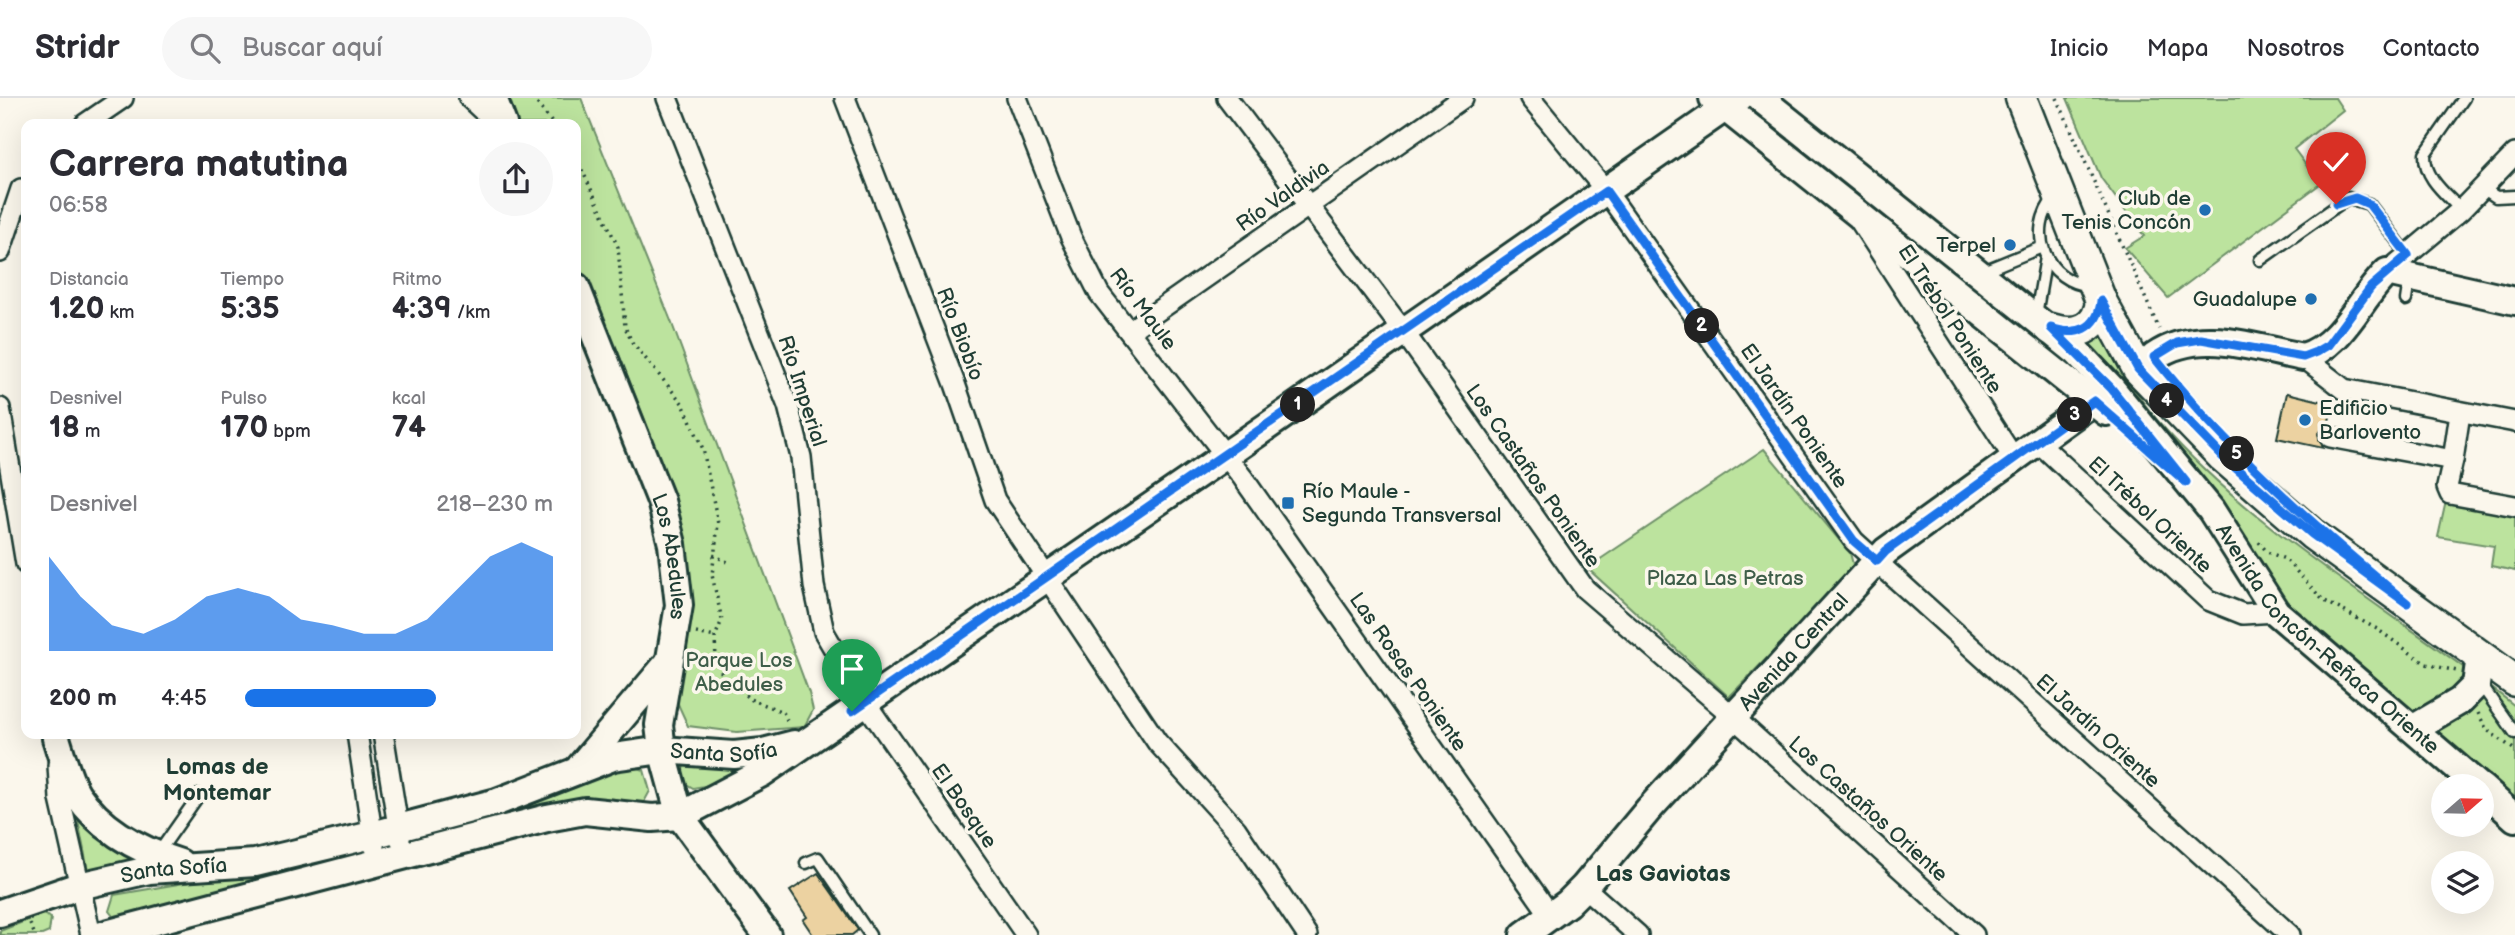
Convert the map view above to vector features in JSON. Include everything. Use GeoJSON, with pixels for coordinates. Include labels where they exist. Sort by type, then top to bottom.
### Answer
{"type":"FeatureCollection","features":[{"type":"Feature","properties":{"kind":"main road"},"geometry":{"type":"LineString","coordinates":[[2021,98],[2098,294],[2099,313],[2090,327],[2072,332],[2043,322]]}},
{"type":"Feature","properties":{"kind":"main road"},"geometry":{"type":"LineString","coordinates":[[2038,98],[2122,297],[2214,449],[2266,497],[2340,556],[2407,603],[2479,668],[2515,681]]}},
{"type":"Feature","properties":{"kind":"main road"},"geometry":{"type":"LineString","coordinates":[[2098,294],[2156,356]]}},
{"type":"Feature","properties":{"kind":"street"},"geometry":{"type":"LineString","coordinates":[[92,119],[123,98]]}},
{"type":"Feature","properties":{"kind":"street"},"geometry":{"type":"LineString","coordinates":[[470,98],[492,119]]}},
{"type":"Feature","properties":{"kind":"street"},"geometry":{"type":"LineString","coordinates":[[493,98],[501,119]]}},
{"type":"Feature","properties":{"kind":"street","name":"Río Imperial"},"geometry":{"type":"LineString","coordinates":[[667,98],[788,406],[802,457],[819,617],[834,653],[865,702]]}},
{"type":"Feature","properties":{"kind":"street","name":"Río Biobío"},"geometry":{"type":"LineString","coordinates":[[845,98],[955,384],[995,500],[1045,579],[1157,742],[1236,829],[1307,935]]}},
{"type":"Feature","properties":{"kind":"street","name":"Río Maule"},"geometry":{"type":"LineString","coordinates":[[1017,98],[1071,237],[1098,293],[1226,456]]}},
{"type":"Feature","properties":{"kind":"street","name":"Los Castaños Poniente"},"geometry":{"type":"LineString","coordinates":[[1227,98],[1404,332],[1584,589],[1733,718]]}},
{"type":"Feature","properties":{"kind":"street","name":"Río Valdivia"},"geometry":{"type":"LineString","coordinates":[[1129,331],[1463,98]]}},
{"type":"Feature","properties":{"kind":"street","name":"El Jardín Poniente"},"geometry":{"type":"LineString","coordinates":[[1530,98],[1606,191],[1854,541],[1877,561]]}},
{"type":"Feature","properties":{"kind":"street"},"geometry":{"type":"LineString","coordinates":[[1760,98],[2043,322],[2102,395]]}},
{"type":"Feature","properties":{"kind":"street"},"geometry":{"type":"LineString","coordinates":[[810,740],[1404,332],[1606,191],[1726,101],[1848,203],[2102,395]]}},
{"type":"Feature","properties":{"kind":"street"},"geometry":{"type":"LineString","coordinates":[[2303,357],[2328,345],[2371,287],[2403,276],[2515,155]]}},
{"type":"Feature","properties":{"kind":"street"},"geometry":{"type":"LineString","coordinates":[[0,208],[21,188]]}},
{"type":"Feature","properties":{"kind":"street"},"geometry":{"type":"LineString","coordinates":[[0,252],[3,236],[21,191]]}},
{"type":"Feature","properties":{"kind":"street","name":"El Trébol Poniente"},"geometry":{"type":"LineString","coordinates":[[1848,203],[2015,460]]}},
{"type":"Feature","properties":{"kind":"street"},"geometry":{"type":"LineString","coordinates":[[2403,276],[2515,301]]}},
{"type":"Feature","properties":{"kind":"street","name":"Los Abedules"},"geometry":{"type":"LineString","coordinates":[[581,301],[661,501],[673,544],[679,605],[659,725],[662,750],[680,816],[767,935]]}},
{"type":"Feature","properties":{"kind":"street"},"geometry":{"type":"LineString","coordinates":[[2156,356],[2211,340],[2303,357],[2344,389],[2515,422]]}},
{"type":"Feature","properties":{"kind":"street","name":"Avenida Central"},"geometry":{"type":"LineString","coordinates":[[1524,935],[1584,887],[1733,718],[1886,551],[2102,395]]}},
{"type":"Feature","properties":{"kind":"street","name":"Avenida Concón-Reñaca Oriente"},"geometry":{"type":"LineString","coordinates":[[2102,395],[2186,482],[2225,529],[2276,612],[2465,774]]}},
{"type":"Feature","properties":{"kind":"street"},"geometry":{"type":"LineString","coordinates":[[0,408],[21,534]]}},
{"type":"Feature","properties":{"kind":"street"},"geometry":{"type":"LineString","coordinates":[[2460,413],[2447,487],[2450,494],[2515,506]]}},
{"type":"Feature","properties":{"kind":"street"},"geometry":{"type":"LineString","coordinates":[[2330,438],[2453,460]]}},
{"type":"Feature","properties":{"kind":"street","name":"El Trébol Oriente"},"geometry":{"type":"LineString","coordinates":[[2039,443],[2208,600],[2243,614],[2276,612]]}},
{"type":"Feature","properties":{"kind":"street","name":"Las Rosas Poniente"},"geometry":{"type":"LineString","coordinates":[[1226,456],[1551,916]]}},
{"type":"Feature","properties":{"kind":"street","name":"El Jardín Oriente"},"geometry":{"type":"LineString","coordinates":[[1877,561],[2290,935]]}},
{"type":"Feature","properties":{"kind":"street"},"geometry":{"type":"LineString","coordinates":[[577,770],[669,662]]}},
{"type":"Feature","properties":{"kind":"street"},"geometry":{"type":"LineString","coordinates":[[2414,728],[2460,701],[2479,668]]}},
{"type":"Feature","properties":{"kind":"street","name":"El Bosque"},"geometry":{"type":"LineString","coordinates":[[865,702],[1027,935]]}},
{"type":"Feature","properties":{"kind":"street","name":"Los Castaños Oriente"},"geometry":{"type":"LineString","coordinates":[[1733,718],[1974,935]]}},
{"type":"Feature","properties":{"kind":"street"},"geometry":{"type":"LineString","coordinates":[[55,739],[61,799],[91,935]]}},
{"type":"Feature","properties":{"kind":"street"},"geometry":{"type":"LineString","coordinates":[[56,739],[77,793],[92,811],[123,838],[156,856],[192,866]]}},
{"type":"Feature","properties":{"kind":"street"},"geometry":{"type":"LineString","coordinates":[[358,739],[377,863]]}},
{"type":"Feature","properties":{"kind":"street"},"geometry":{"type":"LineString","coordinates":[[384,739],[403,856]]}},
{"type":"Feature","properties":{"kind":"street","name":"Santa Sofía"},"geometry":{"type":"LineString","coordinates":[[0,913],[79,886],[149,870],[255,863],[372,835],[497,802],[613,757],[662,750],[734,755],[781,748],[810,740]]}},
{"type":"Feature","properties":{"kind":"street","name":"Santa Sofía"},"geometry":{"type":"LineString","coordinates":[[102,935],[585,811],[652,818],[680,816],[762,773],[810,740]]}},
{"type":"Feature","properties":{"kind":"street","name":"Avenida Concón-Reñaca Oriente"},"geometry":{"type":"LineString","coordinates":[[2494,799],[2515,818]]}},
{"type":"Feature","properties":{"kind":"street"},"geometry":{"type":"LineString","coordinates":[[1584,887],[1638,935]]}},
{"type":"Feature","properties":{"kind":"lane"},"geometry":{"type":"LineString","coordinates":[[2462,210],[2428,174],[2425,155],[2464,98]]}},
{"type":"Feature","properties":{"kind":"lane"},"geometry":{"type":"LineString","coordinates":[[2484,189],[2496,197],[2515,196]]}},
{"type":"Feature","properties":{"kind":"lane"},"geometry":{"type":"LineString","coordinates":[[2043,322],[2043,218],[2059,193]]}},
{"type":"Feature","properties":{"kind":"lane"},"geometry":{"type":"LineString","coordinates":[[2260,260],[2348,198],[2369,204],[2403,276]]}},
{"type":"Feature","properties":{"kind":"lane"},"geometry":{"type":"LineString","coordinates":[[1980,272],[2044,252]]}},
{"type":"Feature","properties":{"kind":"lane"},"geometry":{"type":"LineString","coordinates":[[2044,252],[2067,279],[2098,294]]}},
{"type":"Feature","properties":{"kind":"lane"},"geometry":{"type":"LineString","coordinates":[[2479,668],[2515,733]]}},
{"type":"Feature","properties":{"kind":"lane"},"geometry":{"type":"LineString","coordinates":[[156,856],[199,795]]}},
{"type":"Feature","properties":{"kind":"lane"},"geometry":{"type":"LineString","coordinates":[[806,863],[818,858],[870,935]]}},
{"type":"Feature","properties":{"kind":"path"},"geometry":{"type":"LineString","coordinates":[[533,98],[549,119]]}},
{"type":"Feature","properties":{"kind":"path"},"geometry":{"type":"LineString","coordinates":[[2057,98],[2155,326],[2156,356]]}},
{"type":"Feature","properties":{"kind":"path"},"geometry":{"type":"LineString","coordinates":[[581,168],[618,247],[625,327],[632,342],[683,404],[703,449],[718,524],[712,555],[712,575],[722,620],[715,637],[716,659],[723,677],[733,687],[750,698],[783,712],[788,722],[781,748]]}},
{"type":"Feature","properties":{"kind":"path"},"geometry":{"type":"LineString","coordinates":[[712,555],[730,563]]}},
{"type":"Feature","properties":{"kind":"green space","name":"Parque Los Abedules"},"geometry":{"type":"Polygon","coordinates":[[[504,98],[581,98],[671,321],[809,693],[813,710],[804,727],[737,732],[688,726],[677,702],[669,499],[645,420],[618,352],[581,275],[581,119],[512,119],[504,98]]]}},
{"type":"Feature","properties":{"kind":"green space","name":"Club de Tenis Concón"},"geometry":{"type":"Polygon","coordinates":[[[2067,98],[2335,98],[2343,110],[2294,149],[2320,184],[2168,298],[2125,248],[2144,236],[2101,178],[2067,98]]]}},
{"type":"Feature","properties":{"kind":"green space"},"geometry":{"type":"Polygon","coordinates":[[[1766,116],[2052,337],[2075,369],[2062,367],[1757,119],[1766,116]]]}},
{"type":"Feature","properties":{"kind":"green space"},"geometry":{"type":"Polygon","coordinates":[[[2103,330],[2127,377],[2149,411],[2197,462],[2239,501],[2329,571],[2515,706],[2515,805],[2494,787],[2494,774],[2480,774],[2275,594],[2081,343],[2103,330]]]}},
{"type":"Feature","properties":{"kind":"green space","name":"Plaza Las Petras"},"geometry":{"type":"Polygon","coordinates":[[[1764,449],[1850,553],[1854,568],[1729,697],[1587,568],[1764,449]]]}},
{"type":"Feature","properties":{"kind":"green space"},"geometry":{"type":"Polygon","coordinates":[[[2446,501],[2515,512],[2515,571],[2491,566],[2494,546],[2438,537],[2446,501]]]}},
{"type":"Feature","properties":{"kind":"green space"},"geometry":{"type":"Polygon","coordinates":[[[684,761],[749,766],[727,782],[693,788],[682,781],[684,761]]]}},
{"type":"Feature","properties":{"kind":"green space"},"geometry":{"type":"Polygon","coordinates":[[[629,765],[644,770],[650,791],[643,804],[605,798],[562,804],[424,840],[421,831],[592,772],[629,765]]]}},
{"type":"Feature","properties":{"kind":"green space"},"geometry":{"type":"Polygon","coordinates":[[[73,796],[150,858],[88,870],[73,796]]]}},
{"type":"Feature","properties":{"kind":"green space"},"geometry":{"type":"Polygon","coordinates":[[[348,852],[353,857],[117,921],[109,911],[114,895],[190,882],[258,876],[348,852]]]}},
{"type":"Feature","properties":{"kind":"green space"},"geometry":{"type":"Polygon","coordinates":[[[43,914],[51,918],[49,932],[42,935],[0,935],[0,931],[43,914]]]}},
{"type":"Feature","properties":{"kind":"building","name":"Edificio Barlovento"},"geometry":{"type":"Polygon","coordinates":[[[2287,393],[2333,404],[2328,425],[2318,434],[2323,448],[2277,438],[2287,393]]]}},
{"type":"Feature","properties":{"kind":"building"},"geometry":{"type":"Polygon","coordinates":[[[818,873],[858,930],[852,935],[813,935],[803,920],[807,917],[790,891],[818,873]]]}},
{"type":"Feature","properties":{"kind":"place","name":"Club de Tenis Concón"},"geometry":{"type":"Point","coordinates":[2205,210]}},
{"type":"Feature","properties":{"kind":"place","name":"Terpel"},"geometry":{"type":"Point","coordinates":[2010,245]}},
{"type":"Feature","properties":{"kind":"place","name":"Guadalupe"},"geometry":{"type":"Point","coordinates":[2311,299]}},
{"type":"Feature","properties":{"kind":"place","name":"Edificio Barlovento"},"geometry":{"type":"Point","coordinates":[2305,420]}},
{"type":"Feature","properties":{"kind":"place","name":"Río Maule - Segunda Transversal"},"geometry":{"type":"Point","coordinates":[1288,503]}},
{"type":"Feature","properties":{"kind":"district","name":"Lomas de Montemar"},"geometry":{"type":"Point","coordinates":[217,780]}},
{"type":"Feature","properties":{"kind":"district","name":"Las Gaviotas"},"geometry":{"type":"Point","coordinates":[1663,874]}},
{"type":"Feature","properties":{"kind":"route"},"geometry":{"type":"LineString","coordinates":[[852,711],[1226,456],[1606,191],[1854,541],[1877,561],[1886,551],[2094,401],[2186,482],[2111,388],[2051,328],[2072,332],[2090,327],[2096,321],[2101,301],[2138,369],[2179,414],[2266,497],[2359,570],[2407,603],[2265,482],[2207,421],[2154,357],[2177,343],[2201,339],[2303,357],[2328,345],[2371,287],[2408,255],[2369,204],[2355,198],[2348,198],[2336,204]]}}]}
